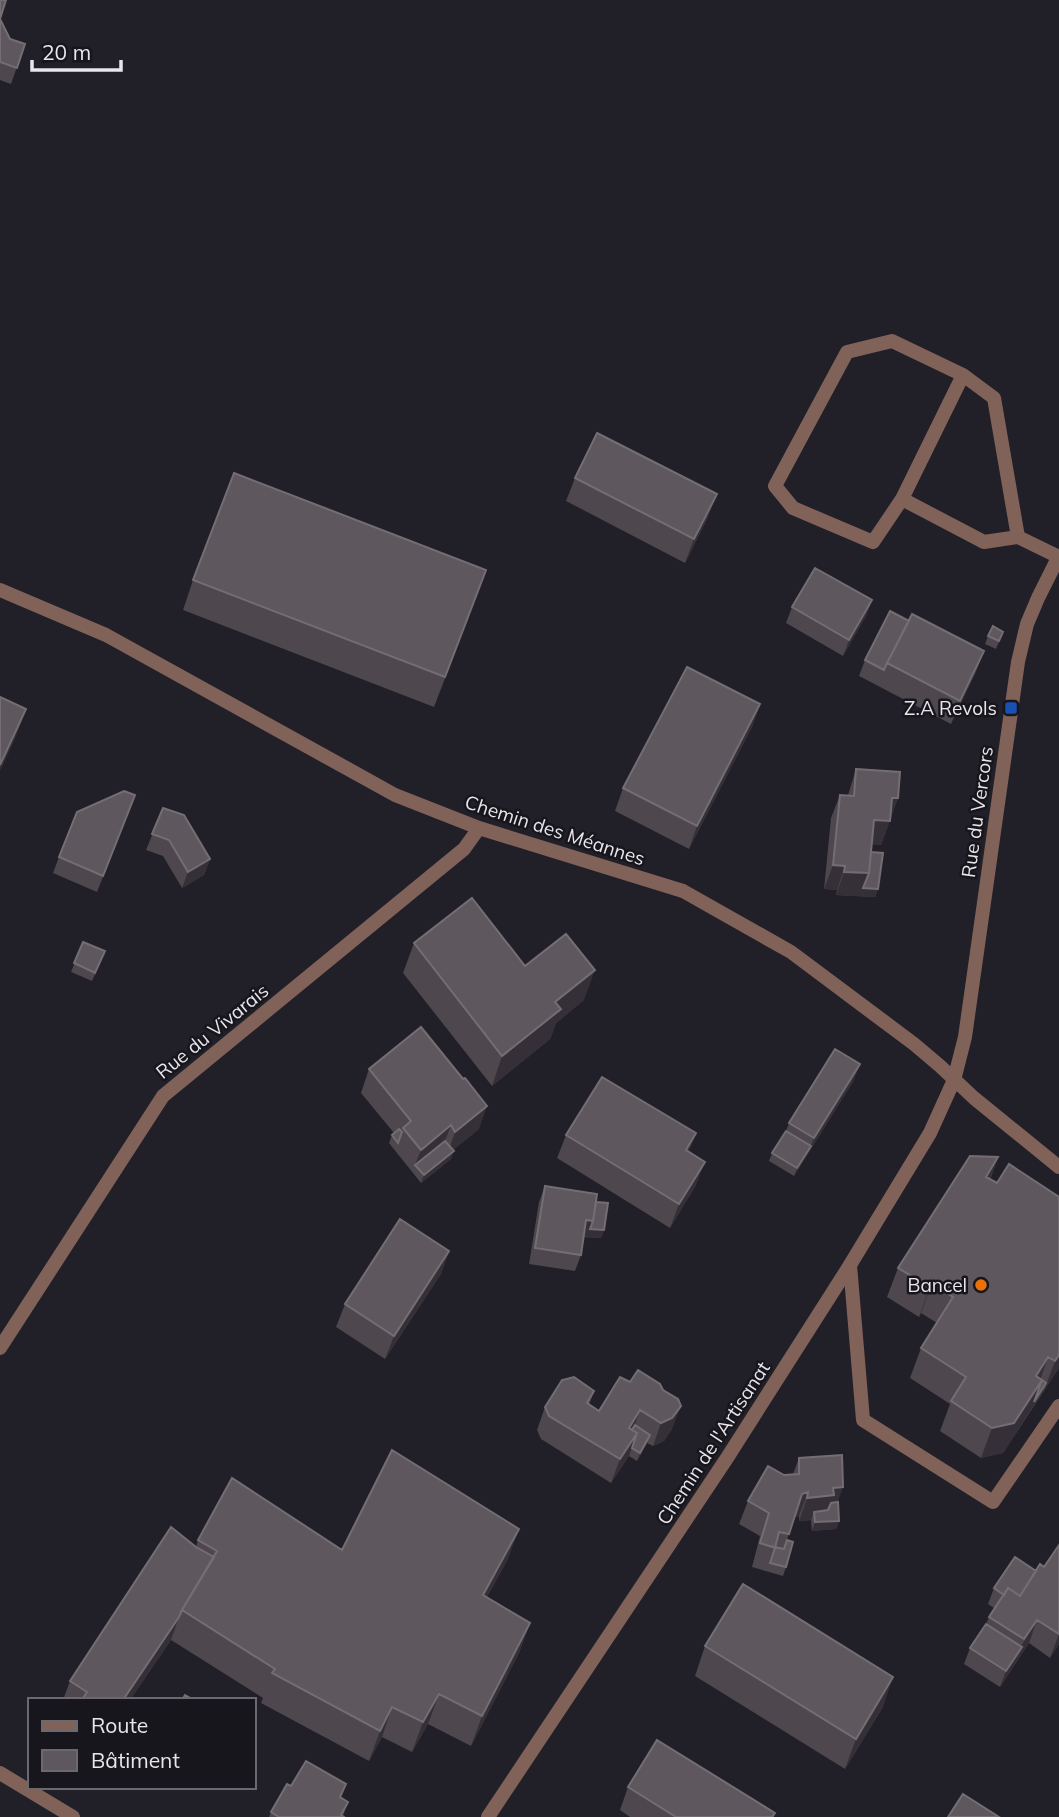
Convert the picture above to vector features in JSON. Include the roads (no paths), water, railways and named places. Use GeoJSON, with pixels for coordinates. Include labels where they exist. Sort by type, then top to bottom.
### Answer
{"type":"FeatureCollection","features":[{"type":"Feature","properties":{"kind":"street"},"geometry":{"type":"LineString","coordinates":[[962,375],[902,499],[873,542],[793,508],[775,486],[846,352],[892,341],[962,375],[994,398],[1018,537]]}},
{"type":"Feature","properties":{"kind":"street"},"geometry":{"type":"LineString","coordinates":[[902,499],[985,542],[1018,537],[1059,556]]}},
{"type":"Feature","properties":{"kind":"street","name":"Rue du Vercors"},"geometry":{"type":"LineString","coordinates":[[954,1080],[965,1037],[1018,662],[1027,624],[1059,556]]}},
{"type":"Feature","properties":{"kind":"street","name":"Chemin des Méannes"},"geometry":{"type":"LineString","coordinates":[[0,590],[106,635],[396,795],[479,828],[684,891],[791,952],[914,1044],[1059,1167]]}},
{"type":"Feature","properties":{"kind":"street","name":"Rue du Vivarais"},"geometry":{"type":"LineString","coordinates":[[0,1348],[163,1096],[464,849],[479,828]]}},
{"type":"Feature","properties":{"kind":"street","name":"Chemin de l'Artisanat"},"geometry":{"type":"LineString","coordinates":[[488,1817],[727,1458],[930,1133],[954,1080]]}},
{"type":"Feature","properties":{"kind":"street"},"geometry":{"type":"LineString","coordinates":[[849,1265],[863,1420],[993,1502],[1059,1406]]}},
{"type":"Feature","properties":{"kind":"street"},"geometry":{"type":"LineString","coordinates":[[0,1773],[72,1817]]}},
{"type":"Feature","properties":{"kind":"place","name":"Z.A Revols"},"geometry":{"type":"Point","coordinates":[1011,708]}},
{"type":"Feature","properties":{"kind":"place","name":"Bancel"},"geometry":{"type":"Point","coordinates":[981,1285]}}]}
